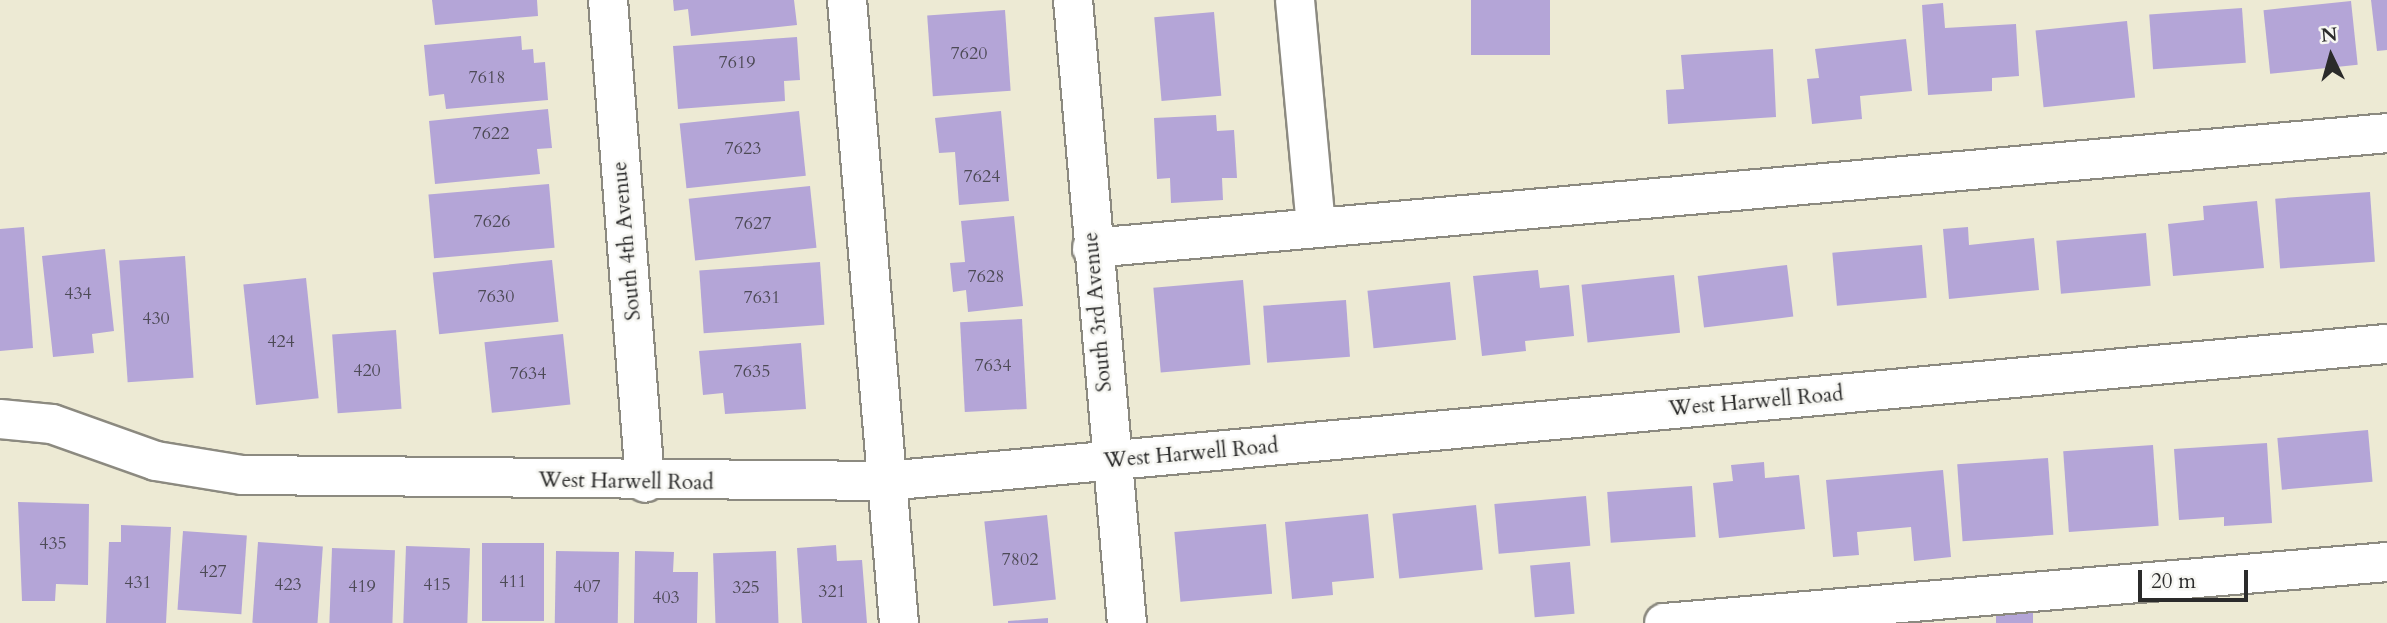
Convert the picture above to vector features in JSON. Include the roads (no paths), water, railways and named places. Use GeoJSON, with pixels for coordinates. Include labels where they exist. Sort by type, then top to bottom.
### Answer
{"type":"FeatureCollection","features":[{"type":"Feature","properties":{"kind":"street","name":"South 4th Avenue"},"geometry":{"type":"LineString","coordinates":[[608,0],[645,483]]}},
{"type":"Feature","properties":{"kind":"street"},"geometry":{"type":"LineString","coordinates":[[847,0],[899,623]]}},
{"type":"Feature","properties":{"kind":"street","name":"South 3rd Avenue"},"geometry":{"type":"LineString","coordinates":[[1073,0],[1092,248],[1127,623]]}},
{"type":"Feature","properties":{"kind":"street"},"geometry":{"type":"LineString","coordinates":[[1295,0],[1316,226]]}},
{"type":"Feature","properties":{"kind":"street"},"geometry":{"type":"LineString","coordinates":[[1092,248],[2387,133]]}},
{"type":"Feature","properties":{"kind":"street","name":"West Harwell Road"},"geometry":{"type":"LineString","coordinates":[[0,419],[52,424],[156,461],[242,475],[645,483],[886,481],[2387,344]]}},
{"type":"Feature","properties":{"kind":"street"},"geometry":{"type":"LineString","coordinates":[[1664,623],[2387,562]]}}]}
